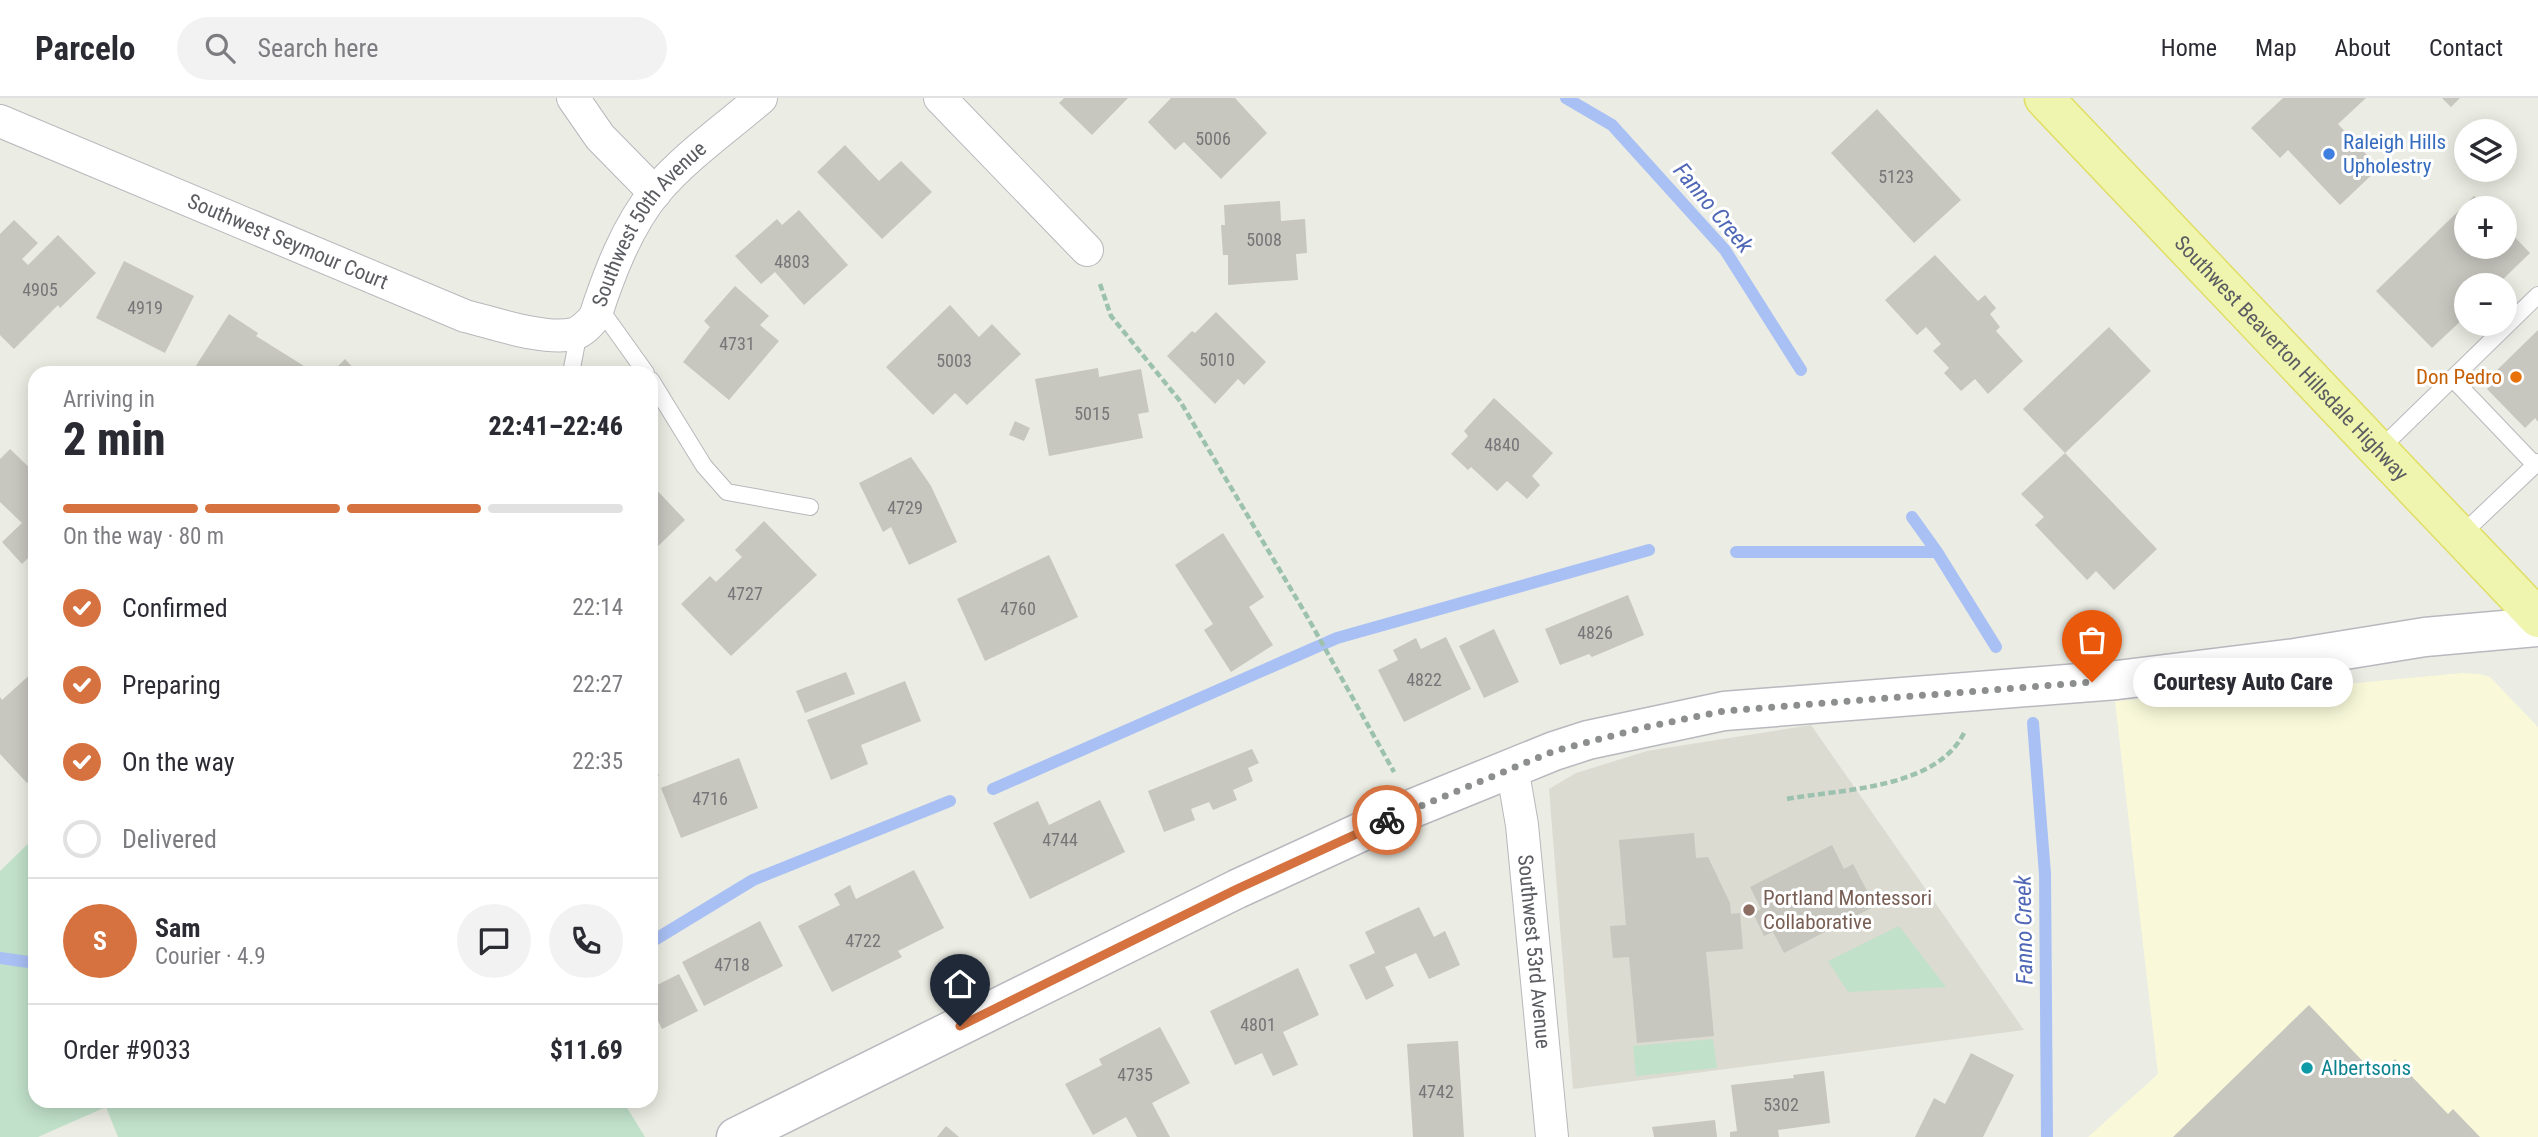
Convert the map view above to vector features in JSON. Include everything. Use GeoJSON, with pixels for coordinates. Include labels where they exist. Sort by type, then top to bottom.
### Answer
{"type":"FeatureCollection","features":[{"type":"Feature","properties":{"kind":"main road","name":"Southwest Beaverton Hillsdale Highway"},"geometry":{"type":"LineString","coordinates":[[2044,98],[2538,618]]}},
{"type":"Feature","properties":{"kind":"street"},"geometry":{"type":"LineString","coordinates":[[573,98],[600,137],[655,193]]}},
{"type":"Feature","properties":{"kind":"street","name":"Southwest 50th Avenue"},"geometry":{"type":"LineString","coordinates":[[579,332],[588,326],[634,225],[655,193],[677,168],[761,98]]}},
{"type":"Feature","properties":{"kind":"street"},"geometry":{"type":"LineString","coordinates":[[940,98],[1087,250]]}},
{"type":"Feature","properties":{"kind":"street","name":"Southwest Seymour Court"},"geometry":{"type":"LineString","coordinates":[[0,121],[465,316],[530,332],[579,332]]}},
{"type":"Feature","properties":{"kind":"street"},"geometry":{"type":"LineString","coordinates":[[736,1137],[1237,889],[1411,809],[1512,767],[1588,740],[1724,711],[2117,680],[2295,659],[2425,637],[2538,627]]}},
{"type":"Feature","properties":{"kind":"street","name":"Southwest 53rd Avenue"},"geometry":{"type":"LineString","coordinates":[[1512,767],[1522,825],[1552,1137]]}},
{"type":"Feature","properties":{"kind":"lane"},"geometry":{"type":"LineString","coordinates":[[2378,451],[2538,295]]}},
{"type":"Feature","properties":{"kind":"lane"},"geometry":{"type":"LineString","coordinates":[[598,306],[641,366]]}},
{"type":"Feature","properties":{"kind":"lane","name":"Southwest 50th Avenue"},"geometry":{"type":"LineString","coordinates":[[572,366],[579,332]]}},
{"type":"Feature","properties":{"kind":"lane"},"geometry":{"type":"LineString","coordinates":[[2452,379],[2537,464],[2460,537]]}},
{"type":"Feature","properties":{"kind":"lane"},"geometry":{"type":"LineString","coordinates":[[658,391],[704,466],[727,492],[810,508]]}},
{"type":"Feature","properties":{"kind":"path"},"geometry":{"type":"LineString","coordinates":[[1087,250],[1111,316],[1180,401],[1308,618],[1411,809]]}},
{"type":"Feature","properties":{"kind":"path"},"geometry":{"type":"LineString","coordinates":[[1787,799],[1890,782],[1934,767],[1959,743],[1971,718],[1970,692]]}},
{"type":"Feature","properties":{"kind":"shaded area"},"geometry":{"type":"Polygon","coordinates":[[[2462,673],[2490,677],[2538,727],[2538,1137],[2088,1137],[2158,1074],[2115,701],[2283,690],[2462,673]]]}},
{"type":"Feature","properties":{"kind":"shaded area","name":"Portland Montessori Collaborative"},"geometry":{"type":"Polygon","coordinates":[[[1811,725],[2024,1030],[1573,1089],[1549,789],[1576,773],[1647,751],[1811,725]]]}},
{"type":"Feature","properties":{"kind":"shaded area"},"geometry":{"type":"Polygon","coordinates":[[[28,844],[28,1108],[104,1108],[38,1137],[0,1137],[0,871],[28,844]]]}},
{"type":"Feature","properties":{"kind":"shaded area"},"geometry":{"type":"Polygon","coordinates":[[[1899,926],[1946,987],[1848,992],[1828,961],[1899,926]]]}},
{"type":"Feature","properties":{"kind":"shaded area"},"geometry":{"type":"Polygon","coordinates":[[[1713,1039],[1717,1068],[1636,1076],[1633,1046],[1713,1039]]]}},
{"type":"Feature","properties":{"kind":"shaded area"},"geometry":{"type":"Polygon","coordinates":[[[106,1108],[627,1108],[645,1137],[118,1137],[106,1108]]]}},
{"type":"Feature","properties":{"kind":"building"},"geometry":{"type":"Polygon","coordinates":[[[1064,98],[1128,98],[1092,135],[1059,103],[1064,98]]]}},
{"type":"Feature","properties":{"kind":"building"},"geometry":{"type":"Polygon","coordinates":[[[1171,98],[1235,98],[1267,133],[1221,179],[1184,142],[1175,150],[1148,122],[1171,98]]]}},
{"type":"Feature","properties":{"kind":"building","name":"Raleigh Hills Upholestry"},"geometry":{"type":"Polygon","coordinates":[[[2283,98],[2366,98],[2338,124],[2379,168],[2340,205],[2288,150],[2280,158],[2251,128],[2283,98]]]}},
{"type":"Feature","properties":{"kind":"building"},"geometry":{"type":"Polygon","coordinates":[[[2442,98],[2460,98],[2451,107],[2442,98]]]}},
{"type":"Feature","properties":{"kind":"building"},"geometry":{"type":"Polygon","coordinates":[[[1877,109],[1961,200],[1914,243],[1831,153],[1877,109]]]}},
{"type":"Feature","properties":{"kind":"building"},"geometry":{"type":"Polygon","coordinates":[[[845,145],[879,181],[901,161],[932,192],[882,239],[817,172],[845,145]]]}},
{"type":"Feature","properties":{"kind":"building"},"geometry":{"type":"Polygon","coordinates":[[[1280,201],[1281,221],[1305,219],[1307,253],[1296,254],[1298,280],[1228,285],[1228,255],[1223,255],[1221,225],[1225,225],[1224,205],[1280,201]]]}},
{"type":"Feature","properties":{"kind":"building"},"geometry":{"type":"Polygon","coordinates":[[[799,210],[848,265],[804,305],[775,272],[761,284],[735,256],[777,219],[782,225],[799,210]]]}},
{"type":"Feature","properties":{"kind":"building"},"geometry":{"type":"Polygon","coordinates":[[[2454,215],[2454,259],[2517,259],[2517,240],[2530,253],[2509,273],[2454,273],[2454,327],[2432,348],[2376,291],[2454,215]]]}},
{"type":"Feature","properties":{"kind":"building"},"geometry":{"type":"Polygon","coordinates":[[[14,220],[38,243],[22,259],[28,265],[58,235],[96,273],[60,308],[58,305],[14,349],[0,335],[0,234],[14,220]]]}},
{"type":"Feature","properties":{"kind":"building"},"geometry":{"type":"Polygon","coordinates":[[[1935,255],[1978,301],[1985,295],[1996,308],[1990,314],[2000,327],[1996,331],[2023,361],[1988,394],[1975,379],[1961,391],[1944,373],[1949,368],[1933,351],[1941,344],[1926,327],[1917,335],[1885,300],[1935,255]]]}},
{"type":"Feature","properties":{"kind":"building"},"geometry":{"type":"Polygon","coordinates":[[[124,261],[194,296],[165,353],[96,318],[124,261]]]}},
{"type":"Feature","properties":{"kind":"building"},"geometry":{"type":"Polygon","coordinates":[[[735,286],[769,316],[760,325],[779,341],[729,400],[683,362],[710,327],[704,321],[735,286]]]}},
{"type":"Feature","properties":{"kind":"building"},"geometry":{"type":"Polygon","coordinates":[[[950,305],[979,337],[992,324],[1021,354],[967,405],[955,393],[933,415],[886,367],[950,305]]]}},
{"type":"Feature","properties":{"kind":"building"},"geometry":{"type":"Polygon","coordinates":[[[1216,312],[1266,362],[1244,385],[1238,379],[1215,404],[1167,356],[1216,312]]]}},
{"type":"Feature","properties":{"kind":"building"},"geometry":{"type":"Polygon","coordinates":[[[229,314],[258,333],[256,336],[304,366],[196,366],[229,314]]]}},
{"type":"Feature","properties":{"kind":"building"},"geometry":{"type":"Polygon","coordinates":[[[2109,327],[2151,371],[2065,453],[2023,409],[2109,327]]]}},
{"type":"Feature","properties":{"kind":"building","name":"Don Pedro"},"geometry":{"type":"Polygon","coordinates":[[[2538,330],[2538,422],[2535,418],[2525,428],[2487,389],[2496,380],[2492,375],[2538,330]]]}},
{"type":"Feature","properties":{"kind":"building"},"geometry":{"type":"Polygon","coordinates":[[[345,359],[352,366],[338,366],[345,359]]]}},
{"type":"Feature","properties":{"kind":"building"},"geometry":{"type":"Polygon","coordinates":[[[1098,368],[1099,377],[1141,369],[1149,412],[1138,414],[1143,438],[1049,456],[1035,379],[1098,368]]]}},
{"type":"Feature","properties":{"kind":"building"},"geometry":{"type":"Polygon","coordinates":[[[1494,398],[1553,453],[1532,476],[1540,485],[1527,499],[1507,481],[1497,491],[1471,467],[1468,470],[1451,454],[1468,436],[1464,431],[1494,398]]]}},
{"type":"Feature","properties":{"kind":"building"},"geometry":{"type":"Polygon","coordinates":[[[1015,421],[1030,428],[1024,441],[1009,435],[1015,421]]]}},
{"type":"Feature","properties":{"kind":"building"},"geometry":{"type":"Polygon","coordinates":[[[10,449],[28,466],[28,558],[22,564],[2,542],[22,523],[0,502],[0,459],[10,449]]]}},
{"type":"Feature","properties":{"kind":"building"},"geometry":{"type":"Polygon","coordinates":[[[2065,453],[2157,549],[2114,590],[2096,571],[2087,580],[2035,525],[2044,517],[2021,494],[2065,453]]]}},
{"type":"Feature","properties":{"kind":"building"},"geometry":{"type":"Polygon","coordinates":[[[911,457],[931,486],[957,542],[909,565],[891,527],[883,532],[859,483],[911,457]]]}},
{"type":"Feature","properties":{"kind":"building"},"geometry":{"type":"Polygon","coordinates":[[[658,491],[685,520],[658,546],[658,491]]]}},
{"type":"Feature","properties":{"kind":"building"},"geometry":{"type":"Polygon","coordinates":[[[764,521],[817,575],[731,656],[681,604],[710,576],[716,582],[742,557],[735,550],[764,521]]]}},
{"type":"Feature","properties":{"kind":"building"},"geometry":{"type":"Polygon","coordinates":[[[1223,533],[1264,597],[1249,607],[1273,645],[1231,672],[1204,630],[1213,624],[1175,565],[1223,533]]]}},
{"type":"Feature","properties":{"kind":"building"},"geometry":{"type":"Polygon","coordinates":[[[1049,555],[1078,617],[985,661],[957,599],[1049,555]]]}},
{"type":"Feature","properties":{"kind":"building"},"geometry":{"type":"Polygon","coordinates":[[[1628,595],[1644,635],[1592,657],[1589,654],[1560,665],[1545,629],[1628,595]]]}},
{"type":"Feature","properties":{"kind":"building"},"geometry":{"type":"Polygon","coordinates":[[[1494,629],[1519,682],[1484,698],[1459,646],[1494,629]]]}},
{"type":"Feature","properties":{"kind":"building"},"geometry":{"type":"Polygon","coordinates":[[[1446,637],[1471,689],[1404,722],[1378,670],[1398,660],[1393,650],[1416,638],[1421,649],[1446,637]]]}},
{"type":"Feature","properties":{"kind":"building"},"geometry":{"type":"Polygon","coordinates":[[[846,672],[855,694],[805,713],[796,691],[846,672]]]}},
{"type":"Feature","properties":{"kind":"building"},"geometry":{"type":"Polygon","coordinates":[[[28,676],[27,783],[0,754],[0,697],[2,700],[28,676]]]}},
{"type":"Feature","properties":{"kind":"building"},"geometry":{"type":"Polygon","coordinates":[[[905,681],[921,721],[861,745],[868,764],[831,780],[807,720],[905,681]]]}},
{"type":"Feature","properties":{"kind":"building"},"geometry":{"type":"Polygon","coordinates":[[[1252,749],[1259,763],[1248,768],[1253,781],[1233,790],[1237,800],[1213,810],[1209,802],[1191,809],[1195,820],[1164,832],[1148,791],[1252,749]]]}},
{"type":"Feature","properties":{"kind":"building"},"geometry":{"type":"Polygon","coordinates":[[[739,758],[758,808],[681,838],[661,788],[739,758]]]}},
{"type":"Feature","properties":{"kind":"building"},"geometry":{"type":"Polygon","coordinates":[[[1100,800],[1125,852],[1030,899],[993,823],[1038,801],[1049,825],[1100,800]]]}},
{"type":"Feature","properties":{"kind":"building"},"geometry":{"type":"Polygon","coordinates":[[[1694,833],[1696,858],[1708,857],[1730,903],[1731,914],[1740,913],[1743,949],[1706,952],[1714,1036],[1637,1043],[1629,957],[1613,958],[1610,926],[1626,925],[1619,840],[1694,833]]]}},
{"type":"Feature","properties":{"kind":"building"},"geometry":{"type":"Polygon","coordinates":[[[1832,845],[1844,869],[1853,864],[1875,906],[1784,953],[1773,932],[1764,936],[1753,913],[1761,909],[1750,887],[1832,845]]]}},
{"type":"Feature","properties":{"kind":"building"},"geometry":{"type":"Polygon","coordinates":[[[914,870],[944,928],[898,951],[902,957],[832,992],[798,926],[840,905],[834,894],[850,885],[856,899],[914,870]]]}},
{"type":"Feature","properties":{"kind":"building"},"geometry":{"type":"Polygon","coordinates":[[[1419,907],[1434,937],[1445,931],[1460,965],[1429,979],[1416,953],[1385,967],[1394,986],[1366,1000],[1349,965],[1375,953],[1365,932],[1419,907]]]}},
{"type":"Feature","properties":{"kind":"building"},"geometry":{"type":"Polygon","coordinates":[[[760,921],[783,966],[704,1006],[682,962],[760,921]]]}},
{"type":"Feature","properties":{"kind":"building"},"geometry":{"type":"Polygon","coordinates":[[[1298,968],[1319,1015],[1283,1032],[1298,1065],[1273,1076],[1262,1053],[1235,1065],[1210,1011],[1298,968]]]}},
{"type":"Feature","properties":{"kind":"building"},"geometry":{"type":"Polygon","coordinates":[[[679,974],[698,1011],[662,1029],[658,1021],[658,984],[679,974]]]}},
{"type":"Feature","properties":{"kind":"building","name":"Albertsons"},"geometry":{"type":"Polygon","coordinates":[[[2309,1005],[2377,1076],[2395,1059],[2448,1114],[2453,1109],[2480,1137],[2173,1137],[2309,1005]]]}},
{"type":"Feature","properties":{"kind":"building"},"geometry":{"type":"Polygon","coordinates":[[[1160,1027],[1190,1083],[1152,1103],[1170,1137],[1137,1137],[1126,1117],[1093,1135],[1065,1084],[1102,1065],[1099,1059],[1160,1027]]]}},
{"type":"Feature","properties":{"kind":"building"},"geometry":{"type":"Polygon","coordinates":[[[1458,1041],[1464,1137],[1413,1137],[1407,1044],[1458,1041]]]}},
{"type":"Feature","properties":{"kind":"building"},"geometry":{"type":"Polygon","coordinates":[[[1971,1053],[2014,1075],[1983,1137],[1915,1137],[1934,1098],[1945,1104],[1971,1053]]]}},
{"type":"Feature","properties":{"kind":"building"},"geometry":{"type":"Polygon","coordinates":[[[1824,1071],[1830,1123],[1778,1130],[1779,1137],[1730,1137],[1730,1132],[1737,1131],[1731,1085],[1794,1078],[1793,1075],[1824,1071]]]}},
{"type":"Feature","properties":{"kind":"building"},"geometry":{"type":"Polygon","coordinates":[[[1715,1120],[1717,1137],[1654,1137],[1652,1127],[1715,1120]]]}},
{"type":"Feature","properties":{"kind":"building"},"geometry":{"type":"Polygon","coordinates":[[[946,1126],[959,1137],[937,1137],[946,1126]]]}},
{"type":"Feature","properties":{"kind":"waterway","name":"Fanno Creek"},"geometry":{"type":"LineString","coordinates":[[1566,98],[1612,125],[1725,250],[1801,370]]}},
{"type":"Feature","properties":{"kind":"waterway","name":"Fanno Creek"},"geometry":{"type":"LineString","coordinates":[[1912,517],[1996,647]]}},
{"type":"Feature","properties":{"kind":"waterway"},"geometry":{"type":"LineString","coordinates":[[993,789],[1337,638],[1649,550]]}},
{"type":"Feature","properties":{"kind":"waterway"},"geometry":{"type":"LineString","coordinates":[[1736,552],[1937,552]]}},
{"type":"Feature","properties":{"kind":"waterway","name":"Fanno Creek"},"geometry":{"type":"LineString","coordinates":[[2033,723],[2045,874],[2047,1137]]}},
{"type":"Feature","properties":{"kind":"waterway"},"geometry":{"type":"LineString","coordinates":[[658,938],[753,880],[950,801]]}},
{"type":"Feature","properties":{"kind":"waterway"},"geometry":{"type":"LineString","coordinates":[[0,958],[28,962]]}},
{"type":"Feature","properties":{"kind":"way so far"},"geometry":{"type":"LineString","coordinates":[[1387,820],[1554,751],[1588,740],[1724,711],[2092,682]]}},
{"type":"Feature","properties":{"kind":"place","name":"Raleigh Hills Upholestry"},"geometry":{"type":"Point","coordinates":[2329,154]}},
{"type":"Feature","properties":{"kind":"place","name":"Don Pedro"},"geometry":{"type":"Point","coordinates":[2516,377]}},
{"type":"Feature","properties":{"kind":"place","name":"Courtesy Auto Care"},"geometry":{"type":"Point","coordinates":[2092,682]}},
{"type":"Feature","properties":{"kind":"place","name":"Portland Montessori Collaborative"},"geometry":{"type":"Point","coordinates":[1749,910]}},
{"type":"Feature","properties":{"kind":"place","name":"Albertsons"},"geometry":{"type":"Point","coordinates":[2307,1068]}},
{"type":"Feature","properties":{"kind":"route"},"geometry":{"type":"LineString","coordinates":[[960,1026],[1237,889],[1387,820]]}}]}
